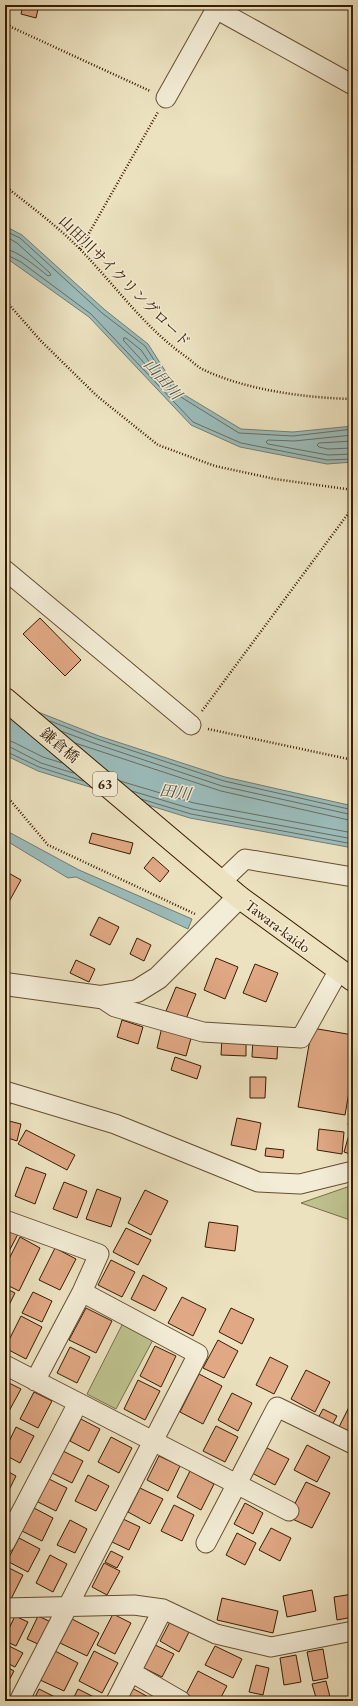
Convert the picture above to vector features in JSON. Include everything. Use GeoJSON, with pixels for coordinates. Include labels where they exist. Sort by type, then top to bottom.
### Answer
{"type":"FeatureCollection","features":[{"type":"Feature","properties":{"kind":"main road","name":"鎌倉橋"},"geometry":{"type":"LineString","coordinates":[[5,699],[213,875]]}},
{"type":"Feature","properties":{"kind":"main road","name":"Tawara-kaido"},"geometry":{"type":"LineString","coordinates":[[213,875],[239,897],[346,975]]}},
{"type":"Feature","properties":{"kind":"street"},"geometry":{"type":"LineString","coordinates":[[166,98],[217,7],[353,85]]}},
{"type":"Feature","properties":{"kind":"street"},"geometry":{"type":"LineString","coordinates":[[5,570],[191,725]]}},
{"type":"Feature","properties":{"kind":"street"},"geometry":{"type":"LineString","coordinates":[[213,875],[245,859],[353,877]]}},
{"type":"Feature","properties":{"kind":"street"},"geometry":{"type":"LineString","coordinates":[[5,984],[100,997],[131,993],[148,985],[158,978],[239,897]]}},
{"type":"Feature","properties":{"kind":"street"},"geometry":{"type":"LineString","coordinates":[[100,997],[114,1007],[203,1032],[301,1038],[346,975]]}},
{"type":"Feature","properties":{"kind":"street"},"geometry":{"type":"LineString","coordinates":[[5,1091],[115,1124],[258,1182],[300,1184],[353,1171]]}},
{"type":"Feature","properties":{"kind":"street"},"geometry":{"type":"LineString","coordinates":[[5,1220],[100,1254],[82,1292],[35,1381]]}},
{"type":"Feature","properties":{"kind":"street"},"geometry":{"type":"LineString","coordinates":[[19,1701],[198,1354],[82,1292]]}},
{"type":"Feature","properties":{"kind":"street"},"geometry":{"type":"LineString","coordinates":[[5,1365],[153,1442],[289,1510]]}},
{"type":"Feature","properties":{"kind":"street"},"geometry":{"type":"LineString","coordinates":[[5,1543],[78,1403]]}},
{"type":"Feature","properties":{"kind":"street"},"geometry":{"type":"LineString","coordinates":[[206,1543],[277,1407],[353,1444]]}},
{"type":"Feature","properties":{"kind":"street"},"geometry":{"type":"LineString","coordinates":[[5,1608],[134,1605],[163,1609],[216,1634],[271,1647],[353,1631]]}},
{"type":"Feature","properties":{"kind":"street"},"geometry":{"type":"LineString","coordinates":[[116,1701],[163,1609]]}},
{"type":"Feature","properties":{"kind":"street"},"geometry":{"type":"LineString","coordinates":[[131,1672],[181,1701]]}},
{"type":"Feature","properties":{"kind":"path"},"geometry":{"type":"LineString","coordinates":[[5,22],[10,27],[166,98],[80,249]]}},
{"type":"Feature","properties":{"kind":"path","name":"山田川サイクリングロード"},"geometry":{"type":"LineString","coordinates":[[5,186],[60,229],[140,316],[171,346],[202,368],[231,380],[285,393],[328,399],[353,399]]}},
{"type":"Feature","properties":{"kind":"path"},"geometry":{"type":"LineString","coordinates":[[5,300],[41,341],[97,396],[158,445],[215,466],[275,479],[353,490]]}},
{"type":"Feature","properties":{"kind":"path"},"geometry":{"type":"LineString","coordinates":[[353,507],[191,725],[353,760]]}},
{"type":"Feature","properties":{"kind":"path"},"geometry":{"type":"LineString","coordinates":[[5,794],[48,845],[213,923]]}},
{"type":"Feature","properties":{"kind":"green space"},"geometry":{"type":"Polygon","coordinates":[[[353,1185],[353,1221],[301,1203],[353,1185]]]}},
{"type":"Feature","properties":{"kind":"green space"},"geometry":{"type":"Polygon","coordinates":[[[123,1323],[154,1338],[116,1409],[87,1394],[123,1323]]]}},
{"type":"Feature","properties":{"kind":"water","name":"山田川"},"geometry":{"type":"Polygon","coordinates":[[[5,226],[22,235],[105,310],[148,344],[178,391],[241,429],[293,432],[353,426],[353,462],[327,464],[240,447],[191,425],[89,317],[5,257],[5,226]]]}},
{"type":"Feature","properties":{"kind":"water","name":"田川"},"geometry":{"type":"Polygon","coordinates":[[[5,699],[99,736],[225,777],[353,806],[353,848],[190,818],[38,771],[5,755],[5,699]]]}},
{"type":"Feature","properties":{"kind":"water"},"geometry":{"type":"Polygon","coordinates":[[[5,830],[79,870],[192,919],[188,929],[76,877],[68,878],[5,840],[5,830]]]}},
{"type":"Feature","properties":{"kind":"building"},"geometry":{"type":"Polygon","coordinates":[[[23,5],[39,5],[36,18],[21,14],[23,5]]]}},
{"type":"Feature","properties":{"kind":"building"},"geometry":{"type":"Polygon","coordinates":[[[40,618],[81,660],[65,676],[23,634],[40,618]]]}},
{"type":"Feature","properties":{"kind":"building"},"geometry":{"type":"Polygon","coordinates":[[[92,833],[133,843],[130,854],[89,843],[92,833]]]}},
{"type":"Feature","properties":{"kind":"building"},"geometry":{"type":"Polygon","coordinates":[[[153,857],[169,871],[160,882],[144,868],[153,857]]]}},
{"type":"Feature","properties":{"kind":"building"},"geometry":{"type":"Polygon","coordinates":[[[5,871],[21,880],[5,909],[5,871]]]}},
{"type":"Feature","properties":{"kind":"building"},"geometry":{"type":"Polygon","coordinates":[[[99,917],[119,927],[110,945],[90,935],[99,917]]]}},
{"type":"Feature","properties":{"kind":"building"},"geometry":{"type":"Polygon","coordinates":[[[137,938],[151,945],[144,961],[130,954],[137,938]]]}},
{"type":"Feature","properties":{"kind":"building"},"geometry":{"type":"Polygon","coordinates":[[[216,958],[238,967],[225,999],[204,990],[216,958]]]}},
{"type":"Feature","properties":{"kind":"building"},"geometry":{"type":"Polygon","coordinates":[[[76,960],[95,969],[89,982],[70,973],[76,960]]]}},
{"type":"Feature","properties":{"kind":"building"},"geometry":{"type":"Polygon","coordinates":[[[255,964],[278,973],[266,1002],[243,993],[255,964]]]}},
{"type":"Feature","properties":{"kind":"building"},"geometry":{"type":"Polygon","coordinates":[[[176,987],[196,994],[186,1019],[166,1011],[176,987]]]}},
{"type":"Feature","properties":{"kind":"building"},"geometry":{"type":"Polygon","coordinates":[[[122,1020],[143,1027],[138,1044],[117,1037],[122,1020]]]}},
{"type":"Feature","properties":{"kind":"building"},"geometry":{"type":"Polygon","coordinates":[[[162,1027],[192,1035],[186,1056],[157,1048],[162,1027]]]}},
{"type":"Feature","properties":{"kind":"building"},"geometry":{"type":"Polygon","coordinates":[[[312,1028],[353,1035],[353,1069],[345,1115],[298,1107],[312,1028]]]}},
{"type":"Feature","properties":{"kind":"building"},"geometry":{"type":"Polygon","coordinates":[[[222,1037],[246,1039],[246,1056],[221,1055],[222,1037]]]}},
{"type":"Feature","properties":{"kind":"building"},"geometry":{"type":"Polygon","coordinates":[[[253,1038],[278,1039],[277,1059],[252,1057],[253,1038]]]}},
{"type":"Feature","properties":{"kind":"building"},"geometry":{"type":"Polygon","coordinates":[[[175,1057],[201,1066],[197,1079],[171,1070],[175,1057]]]}},
{"type":"Feature","properties":{"kind":"building"},"geometry":{"type":"Polygon","coordinates":[[[250,1077],[266,1077],[265,1098],[250,1098],[250,1077]]]}},
{"type":"Feature","properties":{"kind":"building"},"geometry":{"type":"Polygon","coordinates":[[[5,1100],[11,1101],[5,1121],[5,1100]]]}},
{"type":"Feature","properties":{"kind":"building"},"geometry":{"type":"Polygon","coordinates":[[[353,1105],[353,1126],[348,1125],[353,1105]]]}},
{"type":"Feature","properties":{"kind":"building"},"geometry":{"type":"Polygon","coordinates":[[[237,1118],[261,1123],[256,1150],[231,1145],[237,1118]]]}},
{"type":"Feature","properties":{"kind":"building"},"geometry":{"type":"Polygon","coordinates":[[[9,1121],[21,1124],[17,1141],[5,1137],[9,1121]]]}},
{"type":"Feature","properties":{"kind":"building"},"geometry":{"type":"Polygon","coordinates":[[[319,1129],[344,1132],[342,1154],[317,1150],[319,1129]]]}},
{"type":"Feature","properties":{"kind":"building"},"geometry":{"type":"Polygon","coordinates":[[[26,1130],[75,1155],[67,1170],[18,1144],[26,1130]]]}},
{"type":"Feature","properties":{"kind":"building"},"geometry":{"type":"Polygon","coordinates":[[[350,1131],[353,1132],[353,1155],[344,1152],[350,1131]]]}},
{"type":"Feature","properties":{"kind":"building"},"geometry":{"type":"Polygon","coordinates":[[[266,1148],[284,1150],[283,1158],[265,1156],[266,1148]]]}},
{"type":"Feature","properties":{"kind":"building"},"geometry":{"type":"Polygon","coordinates":[[[26,1167],[46,1174],[35,1204],[15,1196],[26,1167]]]}},
{"type":"Feature","properties":{"kind":"building"},"geometry":{"type":"Polygon","coordinates":[[[64,1182],[87,1191],[77,1218],[53,1209],[64,1182]]]}},
{"type":"Feature","properties":{"kind":"building"},"geometry":{"type":"Polygon","coordinates":[[[97,1189],[121,1198],[111,1227],[86,1219],[97,1189]]]}},
{"type":"Feature","properties":{"kind":"building"},"geometry":{"type":"Polygon","coordinates":[[[145,1190],[168,1201],[151,1235],[128,1223],[145,1190]]]}},
{"type":"Feature","properties":{"kind":"building"},"geometry":{"type":"Polygon","coordinates":[[[209,1222],[238,1226],[235,1251],[205,1247],[209,1222]]]}},
{"type":"Feature","properties":{"kind":"building"},"geometry":{"type":"Polygon","coordinates":[[[5,1227],[18,1234],[5,1259],[5,1227]]]}},
{"type":"Feature","properties":{"kind":"building"},"geometry":{"type":"Polygon","coordinates":[[[126,1228],[151,1240],[138,1265],[113,1252],[126,1228]]]}},
{"type":"Feature","properties":{"kind":"building"},"geometry":{"type":"Polygon","coordinates":[[[20,1237],[40,1248],[19,1291],[5,1284],[5,1267],[20,1237]]]}},
{"type":"Feature","properties":{"kind":"building"},"geometry":{"type":"Polygon","coordinates":[[[55,1248],[76,1259],[60,1290],[39,1280],[55,1248]]]}},
{"type":"Feature","properties":{"kind":"building"},"geometry":{"type":"Polygon","coordinates":[[[111,1260],[135,1272],[122,1297],[98,1285],[111,1260]]]}},
{"type":"Feature","properties":{"kind":"building"},"geometry":{"type":"Polygon","coordinates":[[[143,1275],[167,1288],[155,1311],[131,1299],[143,1275]]]}},
{"type":"Feature","properties":{"kind":"building"},"geometry":{"type":"Polygon","coordinates":[[[5,1288],[15,1293],[7,1309],[5,1307],[5,1288]]]}},
{"type":"Feature","properties":{"kind":"building"},"geometry":{"type":"Polygon","coordinates":[[[33,1292],[52,1301],[42,1322],[22,1313],[33,1292]]]}},
{"type":"Feature","properties":{"kind":"building"},"geometry":{"type":"Polygon","coordinates":[[[182,1297],[206,1309],[193,1336],[168,1323],[182,1297]]]}},
{"type":"Feature","properties":{"kind":"building"},"geometry":{"type":"Polygon","coordinates":[[[86,1308],[112,1321],[96,1353],[69,1340],[86,1308]]]}},
{"type":"Feature","properties":{"kind":"building"},"geometry":{"type":"Polygon","coordinates":[[[231,1308],[254,1319],[242,1344],[219,1332],[231,1308]]]}},
{"type":"Feature","properties":{"kind":"building"},"geometry":{"type":"Polygon","coordinates":[[[21,1316],[42,1327],[26,1359],[5,1348],[21,1316]]]}},
{"type":"Feature","properties":{"kind":"building"},"geometry":{"type":"Polygon","coordinates":[[[218,1340],[238,1351],[224,1378],[203,1368],[218,1340]]]}},
{"type":"Feature","properties":{"kind":"building"},"geometry":{"type":"Polygon","coordinates":[[[155,1346],[176,1356],[161,1387],[140,1376],[155,1346]]]}},
{"type":"Feature","properties":{"kind":"building"},"geometry":{"type":"Polygon","coordinates":[[[70,1347],[90,1357],[77,1383],[57,1373],[70,1347]]]}},
{"type":"Feature","properties":{"kind":"building"},"geometry":{"type":"Polygon","coordinates":[[[270,1357],[288,1366],[274,1394],[256,1385],[270,1357]]]}},
{"type":"Feature","properties":{"kind":"building"},"geometry":{"type":"Polygon","coordinates":[[[306,1370],[330,1382],[315,1412],[291,1399],[306,1370]]]}},
{"type":"Feature","properties":{"kind":"building"},"geometry":{"type":"Polygon","coordinates":[[[199,1374],[222,1386],[203,1424],[180,1412],[199,1374]]]}},
{"type":"Feature","properties":{"kind":"building"},"geometry":{"type":"Polygon","coordinates":[[[138,1380],[160,1391],[145,1420],[124,1409],[138,1380]]]}},
{"type":"Feature","properties":{"kind":"building"},"geometry":{"type":"Polygon","coordinates":[[[5,1381],[21,1389],[8,1413],[5,1411],[5,1381]]]}},
{"type":"Feature","properties":{"kind":"building"},"geometry":{"type":"Polygon","coordinates":[[[34,1392],[52,1401],[38,1428],[20,1419],[34,1392]]]}},
{"type":"Feature","properties":{"kind":"building"},"geometry":{"type":"Polygon","coordinates":[[[232,1393],[252,1403],[238,1431],[218,1420],[232,1393]]]}},
{"type":"Feature","properties":{"kind":"building"},"geometry":{"type":"Polygon","coordinates":[[[349,1407],[353,1409],[353,1434],[338,1429],[349,1407]]]}},
{"type":"Feature","properties":{"kind":"building"},"geometry":{"type":"Polygon","coordinates":[[[323,1409],[337,1416],[331,1427],[317,1420],[323,1409]]]}},
{"type":"Feature","properties":{"kind":"building"},"geometry":{"type":"Polygon","coordinates":[[[81,1419],[100,1429],[89,1451],[70,1441],[81,1419]]]}},
{"type":"Feature","properties":{"kind":"building"},"geometry":{"type":"Polygon","coordinates":[[[216,1426],[238,1437],[225,1462],[203,1451],[216,1426]]]}},
{"type":"Feature","properties":{"kind":"building"},"geometry":{"type":"Polygon","coordinates":[[[16,1427],[34,1436],[20,1463],[5,1455],[5,1450],[16,1427]]]}},
{"type":"Feature","properties":{"kind":"building"},"geometry":{"type":"Polygon","coordinates":[[[111,1437],[132,1448],[119,1473],[98,1462],[111,1437]]]}},
{"type":"Feature","properties":{"kind":"building"},"geometry":{"type":"Polygon","coordinates":[[[307,1445],[330,1457],[317,1482],[294,1470],[307,1445]]]}},
{"type":"Feature","properties":{"kind":"building"},"geometry":{"type":"Polygon","coordinates":[[[265,1447],[289,1459],[275,1485],[252,1473],[265,1447]]]}},
{"type":"Feature","properties":{"kind":"building"},"geometry":{"type":"Polygon","coordinates":[[[63,1451],[83,1461],[72,1483],[52,1473],[63,1451]]]}},
{"type":"Feature","properties":{"kind":"building"},"geometry":{"type":"Polygon","coordinates":[[[159,1456],[180,1466],[168,1491],[147,1480],[159,1456]]]}},
{"type":"Feature","properties":{"kind":"building"},"geometry":{"type":"Polygon","coordinates":[[[5,1470],[16,1476],[6,1496],[5,1495],[5,1470]]]}},
{"type":"Feature","properties":{"kind":"building"},"geometry":{"type":"Polygon","coordinates":[[[190,1471],[214,1484],[201,1510],[177,1497],[190,1471]]]}},
{"type":"Feature","properties":{"kind":"building"},"geometry":{"type":"Polygon","coordinates":[[[88,1475],[109,1486],[96,1511],[75,1501],[88,1475]]]}},
{"type":"Feature","properties":{"kind":"building"},"geometry":{"type":"Polygon","coordinates":[[[47,1478],[67,1488],[56,1511],[36,1501],[47,1478]]]}},
{"type":"Feature","properties":{"kind":"building"},"geometry":{"type":"Polygon","coordinates":[[[306,1482],[330,1493],[312,1528],[288,1517],[306,1482]]]}},
{"type":"Feature","properties":{"kind":"building"},"geometry":{"type":"Polygon","coordinates":[[[140,1488],[163,1499],[150,1524],[128,1512],[140,1488]]]}},
{"type":"Feature","properties":{"kind":"building"},"geometry":{"type":"Polygon","coordinates":[[[245,1503],[263,1513],[253,1534],[234,1524],[245,1503]]]}},
{"type":"Feature","properties":{"kind":"building"},"geometry":{"type":"Polygon","coordinates":[[[174,1505],[194,1515],[182,1541],[161,1531],[174,1505]]]}},
{"type":"Feature","properties":{"kind":"building"},"geometry":{"type":"Polygon","coordinates":[[[34,1508],[53,1518],[42,1541],[22,1531],[34,1508]]]}},
{"type":"Feature","properties":{"kind":"building"},"geometry":{"type":"Polygon","coordinates":[[[123,1519],[140,1527],[129,1550],[112,1542],[123,1519]]]}},
{"type":"Feature","properties":{"kind":"building"},"geometry":{"type":"Polygon","coordinates":[[[70,1520],[87,1529],[75,1553],[57,1545],[70,1520]]]}},
{"type":"Feature","properties":{"kind":"building"},"geometry":{"type":"Polygon","coordinates":[[[271,1528],[291,1538],[280,1561],[259,1550],[271,1528]]]}},
{"type":"Feature","properties":{"kind":"building"},"geometry":{"type":"Polygon","coordinates":[[[237,1533],[256,1543],[245,1565],[226,1555],[237,1533]]]}},
{"type":"Feature","properties":{"kind":"building"},"geometry":{"type":"Polygon","coordinates":[[[19,1538],[40,1549],[28,1572],[7,1561],[19,1538]]]}},
{"type":"Feature","properties":{"kind":"building"},"geometry":{"type":"Polygon","coordinates":[[[111,1551],[123,1557],[117,1568],[105,1562],[111,1551]]]}},
{"type":"Feature","properties":{"kind":"building"},"geometry":{"type":"Polygon","coordinates":[[[50,1555],[67,1564],[53,1592],[36,1583],[50,1555]]]}},
{"type":"Feature","properties":{"kind":"building"},"geometry":{"type":"Polygon","coordinates":[[[104,1563],[120,1571],[107,1595],[92,1587],[104,1563]]]}},
{"type":"Feature","properties":{"kind":"building"},"geometry":{"type":"Polygon","coordinates":[[[5,1566],[23,1575],[11,1599],[5,1596],[5,1566]]]}},
{"type":"Feature","properties":{"kind":"building"},"geometry":{"type":"Polygon","coordinates":[[[312,1590],[316,1611],[287,1617],[283,1596],[312,1590]]]}},
{"type":"Feature","properties":{"kind":"building"},"geometry":{"type":"Polygon","coordinates":[[[353,1594],[353,1617],[337,1620],[334,1597],[353,1594]]]}},
{"type":"Feature","properties":{"kind":"building"},"geometry":{"type":"Polygon","coordinates":[[[222,1598],[278,1611],[273,1633],[217,1620],[222,1598]]]}},
{"type":"Feature","properties":{"kind":"building"},"geometry":{"type":"Polygon","coordinates":[[[113,1614],[131,1623],[115,1654],[97,1645],[113,1614]]]}},
{"type":"Feature","properties":{"kind":"building"},"geometry":{"type":"Polygon","coordinates":[[[15,1616],[28,1622],[16,1646],[5,1641],[5,1637],[15,1616]]]}},
{"type":"Feature","properties":{"kind":"building"},"geometry":{"type":"Polygon","coordinates":[[[38,1616],[51,1622],[40,1645],[27,1639],[38,1616]]]}},
{"type":"Feature","properties":{"kind":"building"},"geometry":{"type":"Polygon","coordinates":[[[72,1619],[99,1633],[87,1656],[60,1643],[72,1619]]]}},
{"type":"Feature","properties":{"kind":"building"},"geometry":{"type":"Polygon","coordinates":[[[171,1620],[190,1630],[179,1652],[160,1641],[171,1620]]]}},
{"type":"Feature","properties":{"kind":"building"},"geometry":{"type":"Polygon","coordinates":[[[5,1644],[23,1653],[15,1667],[5,1662],[5,1644]]]}},
{"type":"Feature","properties":{"kind":"building"},"geometry":{"type":"Polygon","coordinates":[[[153,1644],[174,1654],[162,1677],[142,1667],[153,1644]]]}},
{"type":"Feature","properties":{"kind":"building"},"geometry":{"type":"Polygon","coordinates":[[[215,1646],[242,1659],[233,1678],[205,1665],[215,1646]]]}},
{"type":"Feature","properties":{"kind":"building"},"geometry":{"type":"Polygon","coordinates":[[[323,1649],[328,1678],[313,1681],[307,1652],[323,1649]]]}},
{"type":"Feature","properties":{"kind":"building"},"geometry":{"type":"Polygon","coordinates":[[[55,1651],[78,1663],[64,1691],[40,1680],[55,1651]]]}},
{"type":"Feature","properties":{"kind":"building"},"geometry":{"type":"Polygon","coordinates":[[[94,1651],[118,1663],[102,1693],[79,1681],[94,1651]]]}},
{"type":"Feature","properties":{"kind":"building"},"geometry":{"type":"Polygon","coordinates":[[[296,1655],[301,1682],[284,1685],[280,1658],[296,1655]]]}},
{"type":"Feature","properties":{"kind":"building"},"geometry":{"type":"Polygon","coordinates":[[[256,1665],[269,1668],[263,1695],[249,1692],[256,1665]]]}},
{"type":"Feature","properties":{"kind":"building"},"geometry":{"type":"Polygon","coordinates":[[[5,1666],[14,1671],[5,1688],[5,1666]]]}},
{"type":"Feature","properties":{"kind":"building"},"geometry":{"type":"Polygon","coordinates":[[[198,1671],[227,1686],[219,1701],[194,1701],[185,1696],[198,1671]]]}},
{"type":"Feature","properties":{"kind":"building"},"geometry":{"type":"Polygon","coordinates":[[[326,1681],[331,1701],[317,1701],[312,1684],[326,1681]]]}},
{"type":"Feature","properties":{"kind":"building"},"geometry":{"type":"Polygon","coordinates":[[[132,1688],[152,1699],[151,1701],[126,1701],[132,1688]]]}},
{"type":"Feature","properties":{"kind":"building"},"geometry":{"type":"Polygon","coordinates":[[[39,1689],[55,1697],[54,1701],[33,1701],[39,1689]]]}},
{"type":"Feature","properties":{"kind":"building"},"geometry":{"type":"Polygon","coordinates":[[[78,1689],[98,1699],[97,1701],[72,1701],[78,1689]]]}}]}
